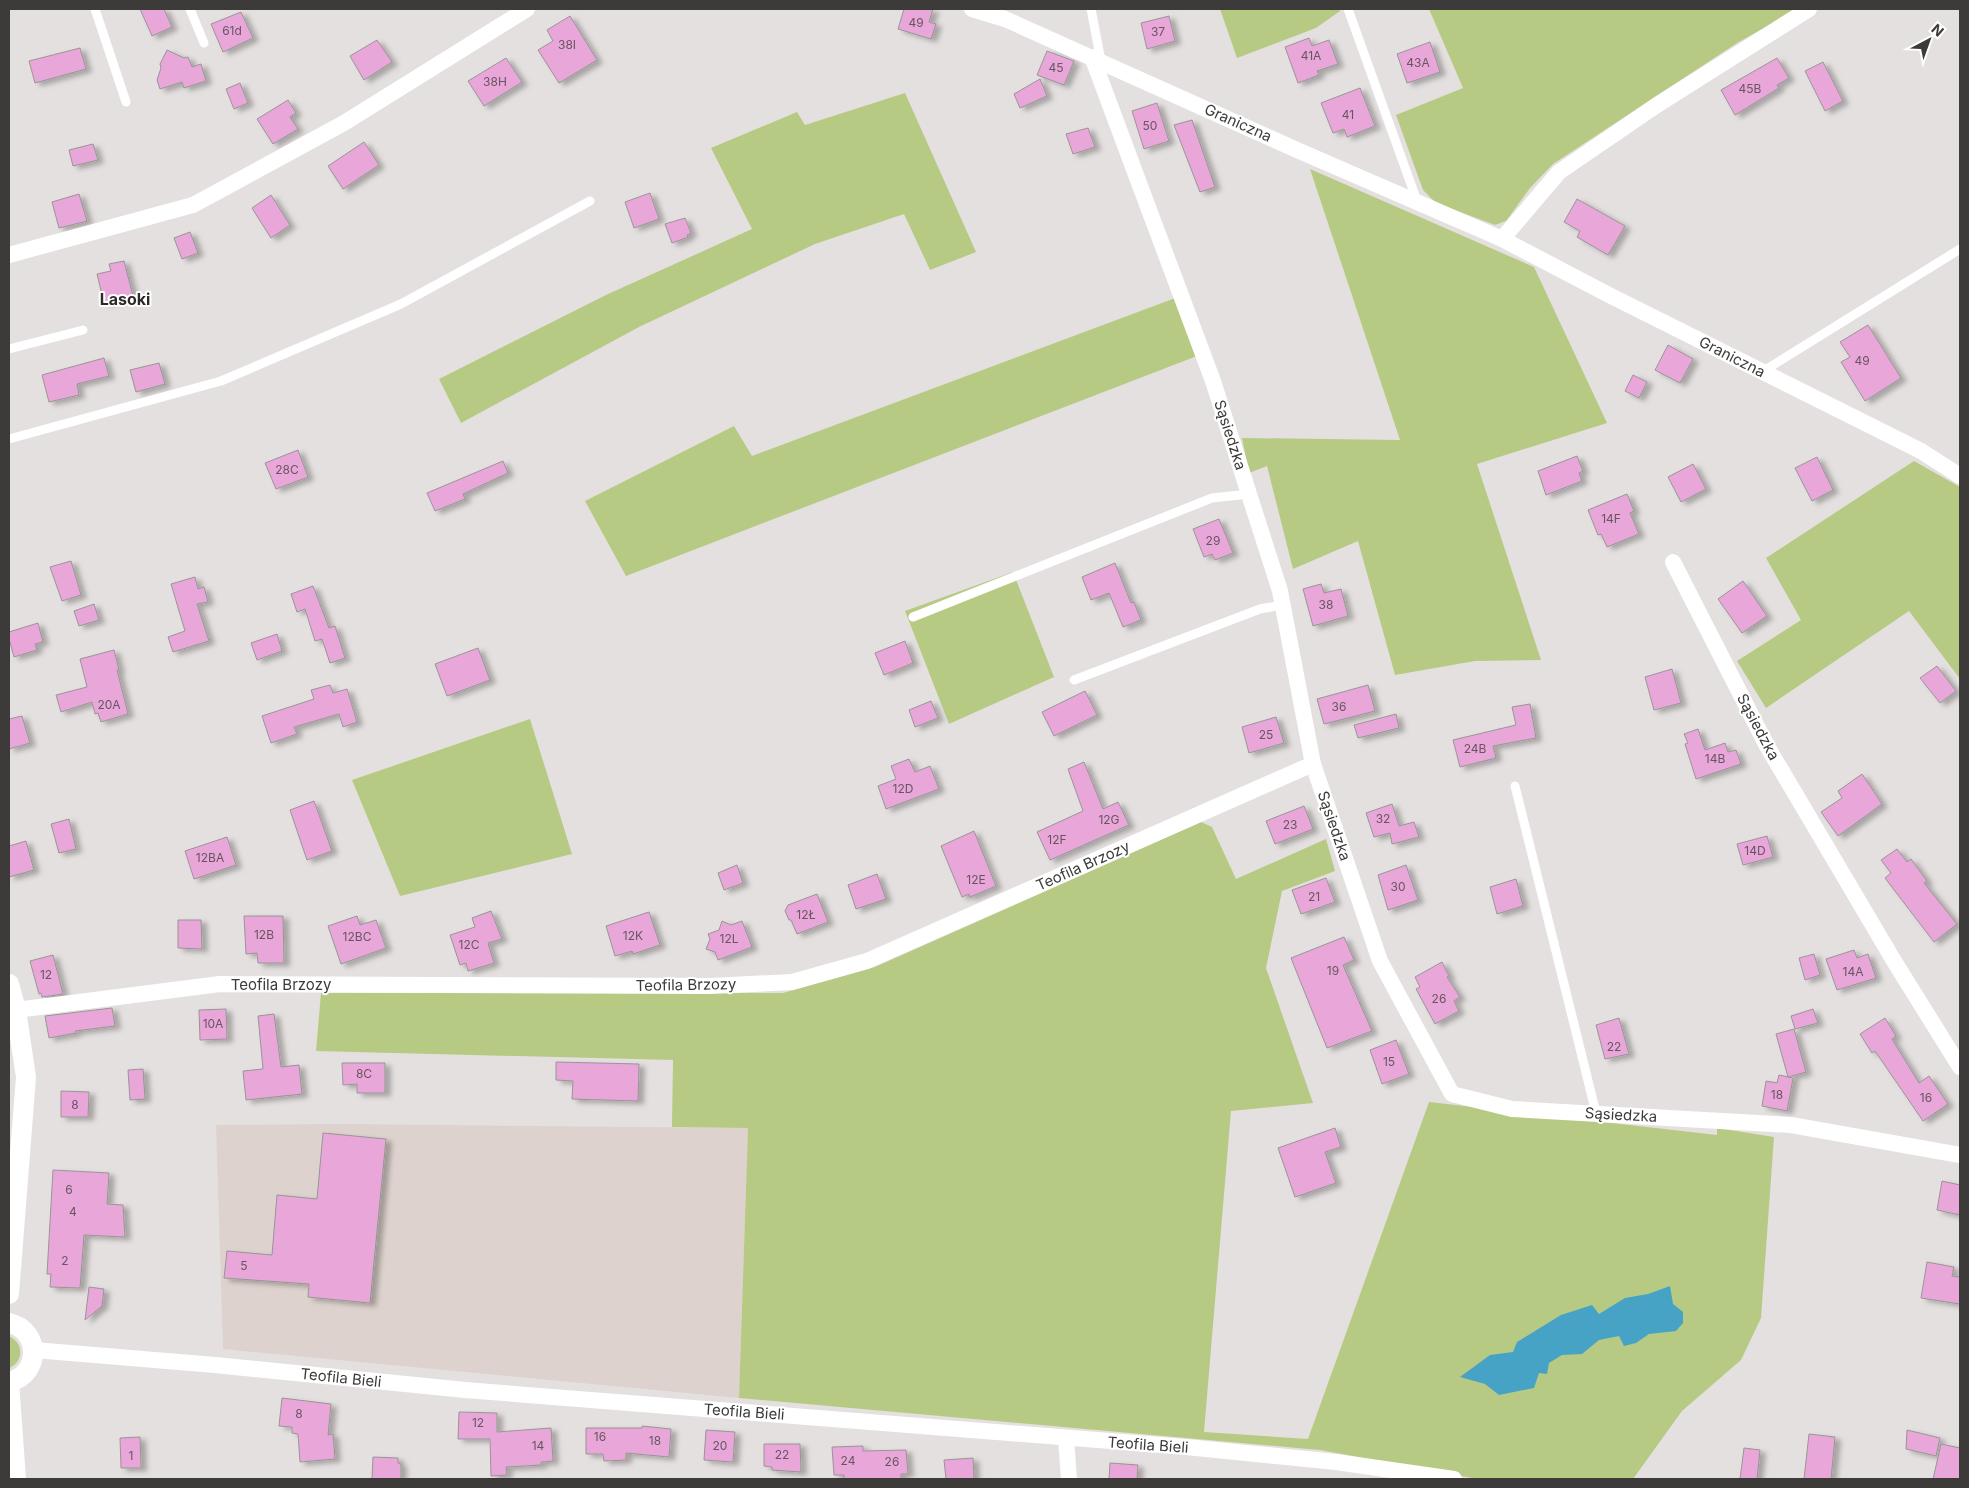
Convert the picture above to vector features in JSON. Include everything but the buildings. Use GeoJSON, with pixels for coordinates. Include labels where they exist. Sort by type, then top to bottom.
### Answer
{"type":"FeatureCollection","features":[{"type":"Feature","properties":{"kind":"street"},"geometry":{"type":"LineString","coordinates":[[9,255],[193,205],[344,123],[527,9]]}},
{"type":"Feature","properties":{"kind":"street","name":"Graniczna"},"geometry":{"type":"LineString","coordinates":[[972,9],[1004,14],[1097,59],[1502,239],[1920,451],[1960,476]]}},
{"type":"Feature","properties":{"kind":"street"},"geometry":{"type":"LineString","coordinates":[[1502,239],[1559,172],[1657,105],[1809,9]]}},
{"type":"Feature","properties":{"kind":"street","name":"Sąsiedzka"},"geometry":{"type":"LineString","coordinates":[[1097,59],[1213,381],[1249,494],[1283,606],[1313,764],[1380,961],[1452,1094],[1512,1109],[1791,1125],[1960,1155]]}},
{"type":"Feature","properties":{"kind":"street","name":"Sąsiedzka"},"geometry":{"type":"LineString","coordinates":[[1673,562],[1767,746],[1894,961],[1960,1067]]}},
{"type":"Feature","properties":{"kind":"street","name":"Teofila Brzozy"},"geometry":{"type":"LineString","coordinates":[[16,1010],[220,984],[710,986],[792,982],[867,961],[1313,764]]}},
{"type":"Feature","properties":{"kind":"street"},"geometry":{"type":"LineString","coordinates":[[9,984],[16,1010],[26,1077],[9,1294]]}},
{"type":"Feature","properties":{"kind":"street"},"geometry":{"type":"LineString","coordinates":[[9,1323],[27,1333],[34,1350],[32,1361],[27,1371],[19,1378],[9,1382],[16,1479]]}},
{"type":"Feature","properties":{"kind":"street","name":"Teofila Bieli"},"geometry":{"type":"LineString","coordinates":[[34,1350],[464,1390],[1186,1447],[1336,1462],[1454,1479]]}},
{"type":"Feature","properties":{"kind":"street"},"geometry":{"type":"LineString","coordinates":[[1066,1439],[1069,1479]]}},
{"type":"Feature","properties":{"kind":"lane"},"geometry":{"type":"LineString","coordinates":[[95,9],[126,102]]}},
{"type":"Feature","properties":{"kind":"lane"},"geometry":{"type":"LineString","coordinates":[[190,9],[204,43]]}},
{"type":"Feature","properties":{"kind":"lane"},"geometry":{"type":"LineString","coordinates":[[1091,9],[1097,59]]}},
{"type":"Feature","properties":{"kind":"lane"},"geometry":{"type":"LineString","coordinates":[[1348,9],[1417,202]]}},
{"type":"Feature","properties":{"kind":"lane"},"geometry":{"type":"LineString","coordinates":[[9,439],[221,381],[401,304],[590,201]]}},
{"type":"Feature","properties":{"kind":"lane"},"geometry":{"type":"LineString","coordinates":[[1762,372],[1960,249]]}},
{"type":"Feature","properties":{"kind":"lane"},"geometry":{"type":"LineString","coordinates":[[9,349],[83,330]]}},
{"type":"Feature","properties":{"kind":"lane"},"geometry":{"type":"LineString","coordinates":[[913,617],[1212,498],[1249,494]]}},
{"type":"Feature","properties":{"kind":"lane"},"geometry":{"type":"LineString","coordinates":[[1074,680],[1260,608],[1283,606]]}},
{"type":"Feature","properties":{"kind":"lane"},"geometry":{"type":"LineString","coordinates":[[1514,786],[1596,1113]]}},
{"type":"Feature","properties":{"kind":"shaded area"},"geometry":{"type":"Polygon","coordinates":[[[342,1124],[748,1128],[739,1398],[223,1349],[216,1125],[342,1124]]]}},
{"type":"Feature","properties":{"kind":"green space"},"geometry":{"type":"Polygon","coordinates":[[[1220,9],[1339,9],[1340,11],[1316,28],[1237,58],[1220,9]]]}},
{"type":"Feature","properties":{"kind":"green space"},"geometry":{"type":"Polygon","coordinates":[[[1429,9],[1798,9],[1737,43],[1553,164],[1530,188],[1506,221],[1495,225],[1436,203],[1423,190],[1396,115],[1463,88],[1429,9]]]}},
{"type":"Feature","properties":{"kind":"green space"},"geometry":{"type":"Polygon","coordinates":[[[905,93],[976,252],[930,270],[904,214],[815,244],[639,327],[461,423],[439,379],[606,295],[752,229],[711,148],[797,112],[805,125],[905,93]]]}},
{"type":"Feature","properties":{"kind":"green space"},"geometry":{"type":"Polygon","coordinates":[[[1310,169],[1534,267],[1607,423],[1477,464],[1541,660],[1475,661],[1395,675],[1358,541],[1293,569],[1267,466],[1249,473],[1242,438],[1400,440],[1310,169]]]}},
{"type":"Feature","properties":{"kind":"green space"},"geometry":{"type":"Polygon","coordinates":[[[1178,297],[1197,356],[626,576],[585,501],[734,426],[752,456],[1178,297]]]}},
{"type":"Feature","properties":{"kind":"green space"},"geometry":{"type":"Polygon","coordinates":[[[1914,461],[1960,487],[1960,679],[1909,611],[1766,708],[1737,661],[1801,620],[1766,558],[1914,461]]]}},
{"type":"Feature","properties":{"kind":"green space"},"geometry":{"type":"Polygon","coordinates":[[[1013,572],[1054,677],[949,724],[905,611],[1013,572]]]}},
{"type":"Feature","properties":{"kind":"green space"},"geometry":{"type":"Polygon","coordinates":[[[530,719],[572,854],[400,896],[352,780],[530,719]]]}},
{"type":"Feature","properties":{"kind":"green space"},"geometry":{"type":"Polygon","coordinates":[[[1201,822],[1212,827],[1236,879],[1326,839],[1335,871],[1282,891],[1266,968],[1313,1103],[1231,1111],[1204,1432],[1308,1439],[1429,1102],[1717,1135],[1717,1128],[1774,1137],[1761,1318],[1741,1360],[1682,1411],[1633,1479],[1478,1479],[1320,1450],[739,1398],[748,1128],[672,1127],[673,1060],[316,1051],[321,993],[783,993],[875,967],[1201,822]]]}},
{"type":"Feature","properties":{"kind":"green space"},"geometry":{"type":"Polygon","coordinates":[[[9,1336],[14,1339],[20,1348],[20,1357],[9,1368],[9,1336]]]}},
{"type":"Feature","properties":{"kind":"water"},"geometry":{"type":"Polygon","coordinates":[[[1670,1286],[1673,1304],[1683,1312],[1683,1323],[1676,1331],[1649,1334],[1636,1343],[1624,1346],[1619,1336],[1599,1340],[1582,1354],[1562,1355],[1549,1363],[1547,1374],[1539,1373],[1534,1388],[1499,1395],[1485,1384],[1460,1377],[1490,1355],[1513,1352],[1517,1342],[1561,1315],[1592,1305],[1599,1314],[1625,1298],[1648,1294],[1670,1286]]]}},
{"type":"Feature","properties":{"kind":"district","name":"Lasoki"},"geometry":{"type":"Point","coordinates":[125,299]}}]}
